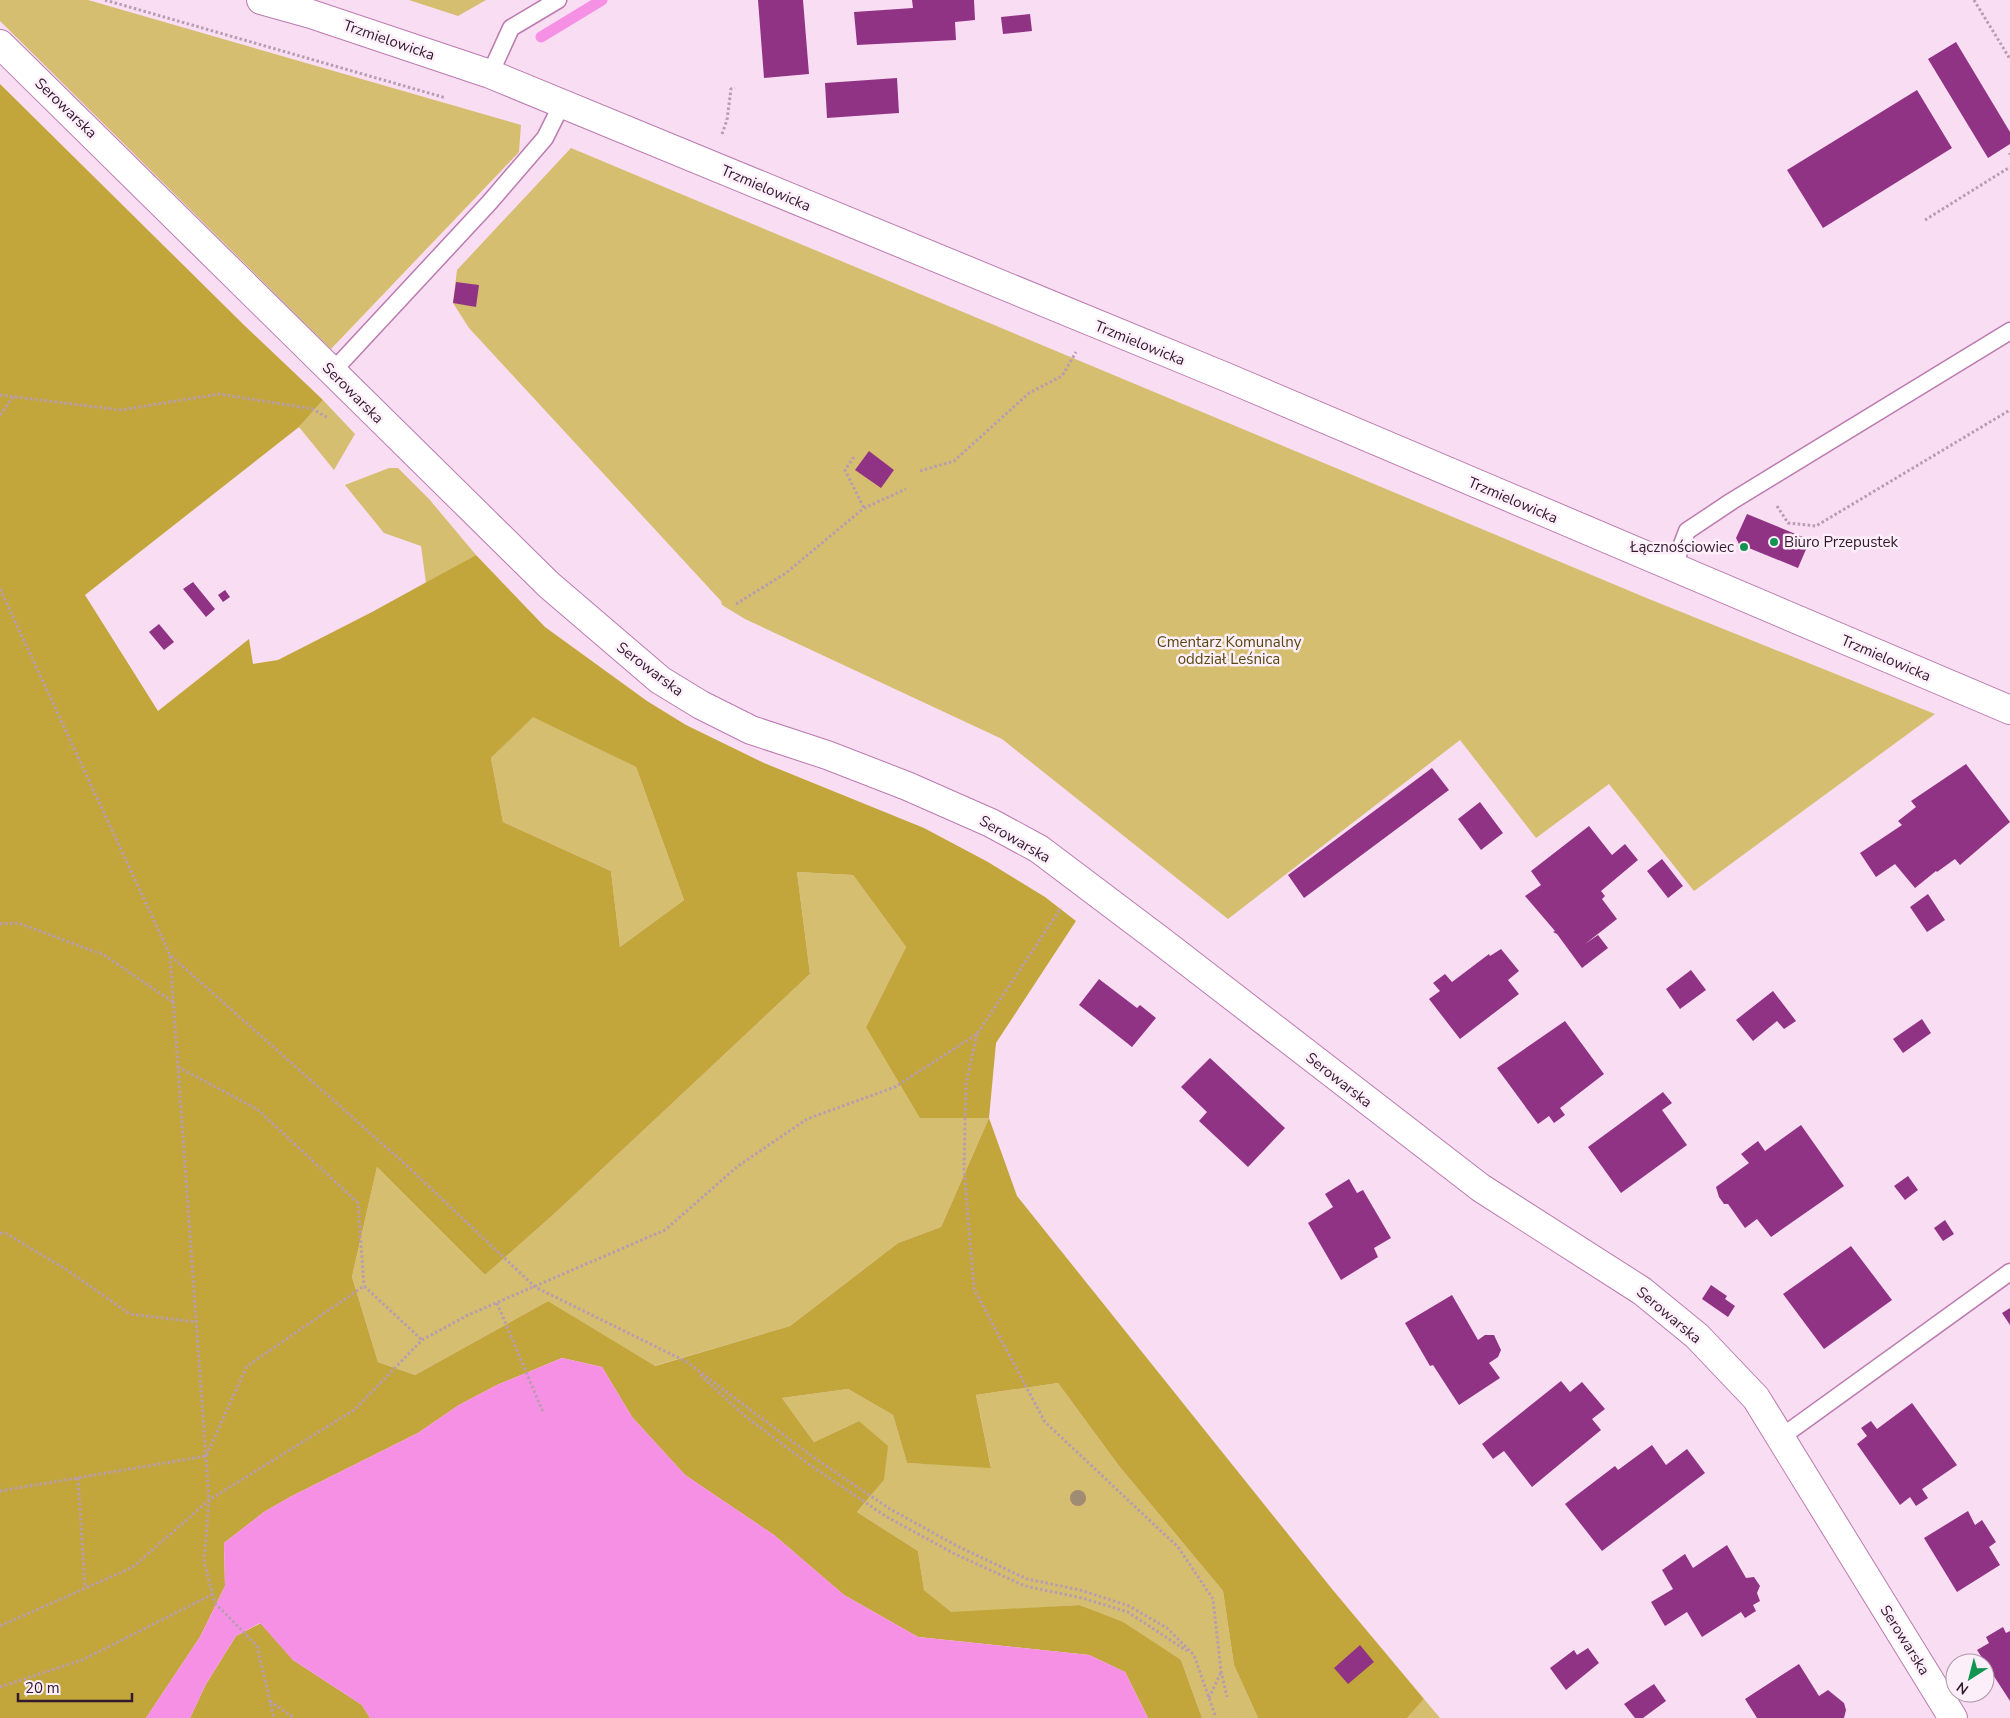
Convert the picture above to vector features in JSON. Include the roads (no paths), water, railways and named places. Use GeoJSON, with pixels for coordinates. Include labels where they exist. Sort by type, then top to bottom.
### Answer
{"type":"FeatureCollection","features":[{"type":"Feature","properties":{"kind":"street","name":"Trzmielowicka"},"geometry":{"type":"LineString","coordinates":[[261,0],[311,14],[490,74],[1226,377],[2010,710]]}},
{"type":"Feature","properties":{"kind":"street","name":"Serowarska"},"geometry":{"type":"LineString","coordinates":[[0,44],[549,585],[660,680],[701,705],[751,730],[836,759],[991,823],[1039,850],[1480,1188],[1642,1291],[1697,1336],[1756,1398],[1953,1718]]}},
{"type":"Feature","properties":{"kind":"lane"},"geometry":{"type":"LineString","coordinates":[[490,74],[511,28],[558,0]]}},
{"type":"Feature","properties":{"kind":"lane"},"geometry":{"type":"LineString","coordinates":[[332,372],[546,138],[562,104]]}},
{"type":"Feature","properties":{"kind":"lane"},"geometry":{"type":"LineString","coordinates":[[1673,568],[1687,530],[1762,482],[2010,331]]}},
{"type":"Feature","properties":{"kind":"lane"},"geometry":{"type":"LineString","coordinates":[[1780,1438],[2010,1272]]}},
{"type":"Feature","properties":{"kind":"waterway"},"geometry":{"type":"LineString","coordinates":[[541,37],[602,0]]}},
{"type":"Feature","properties":{"kind":"place","name":"Biuro Przepustek"},"geometry":{"type":"Point","coordinates":[1774,542]}},
{"type":"Feature","properties":{"kind":"place","name":"Łącznościowiec"},"geometry":{"type":"Point","coordinates":[1744,547]}},
{"type":"Feature","properties":{"kind":"park label","name":"Cmentarz Komunalny oddział Leśnica"},"geometry":{"type":"Point","coordinates":[1229,650]}}]}
